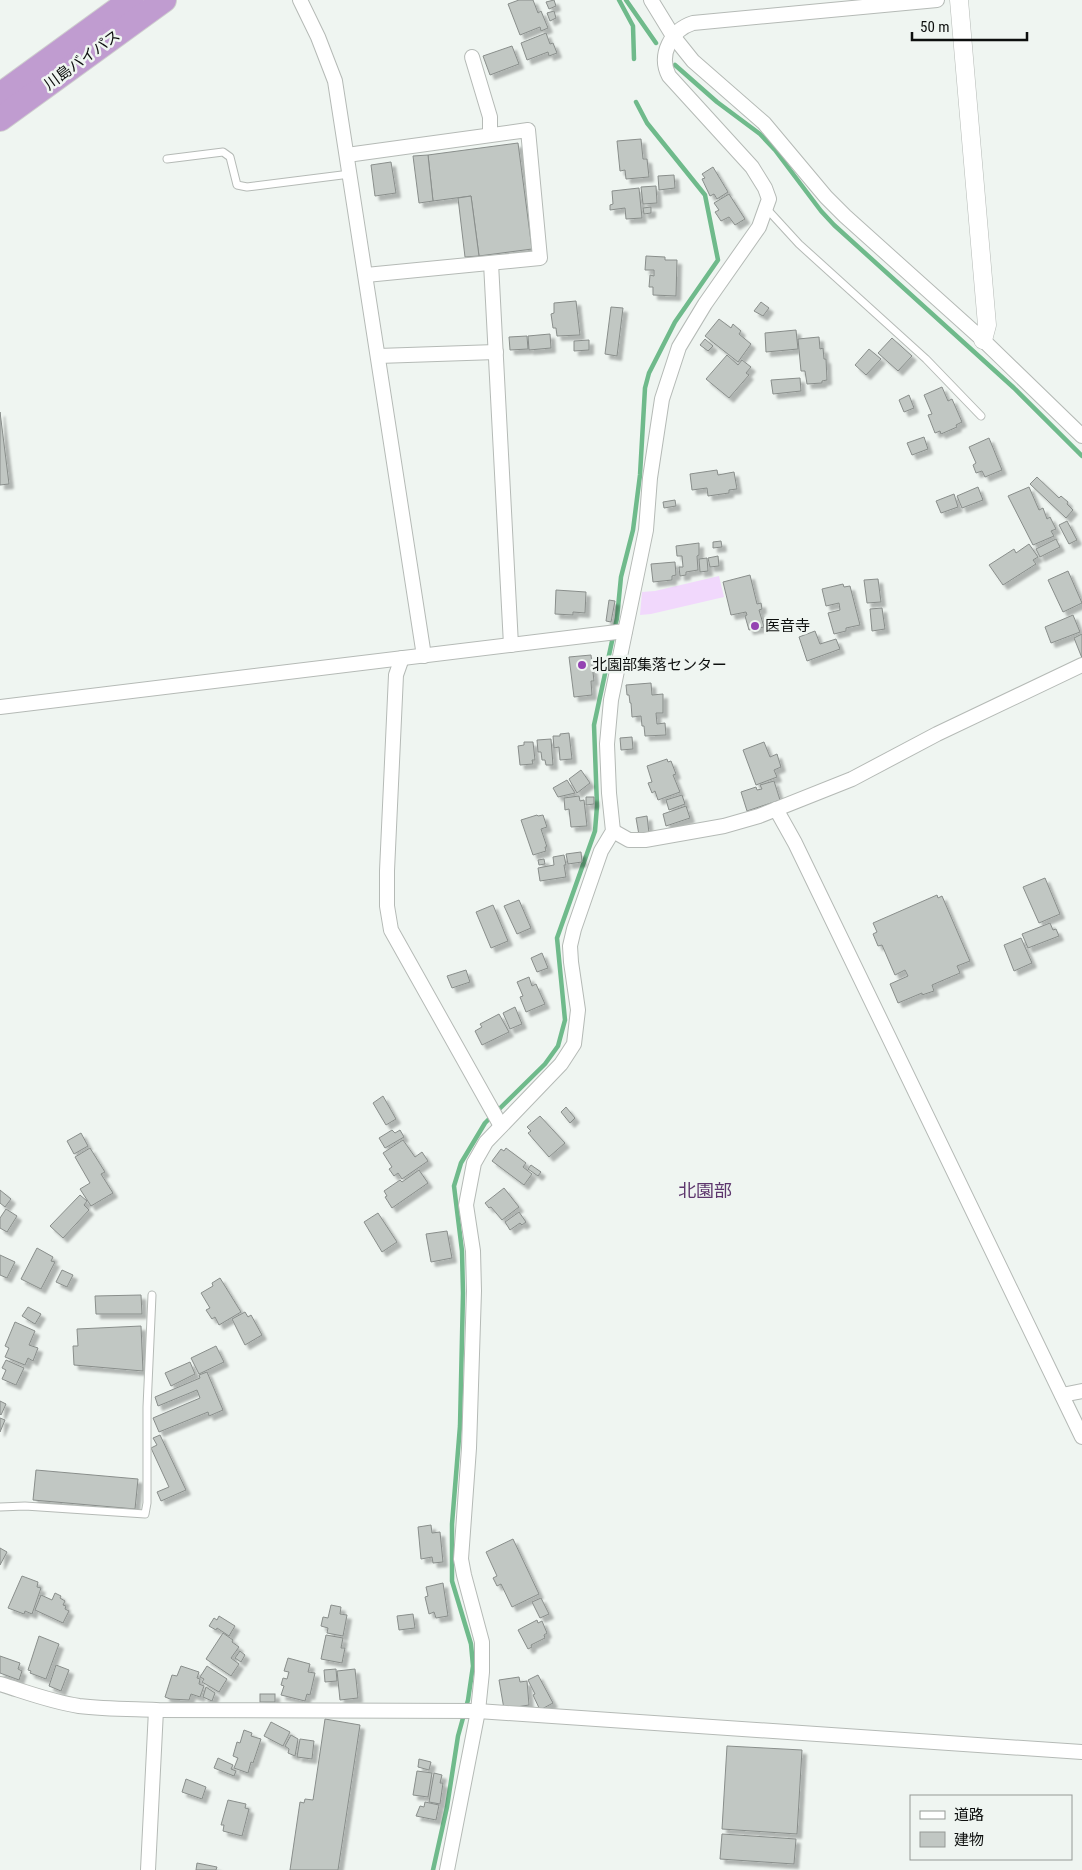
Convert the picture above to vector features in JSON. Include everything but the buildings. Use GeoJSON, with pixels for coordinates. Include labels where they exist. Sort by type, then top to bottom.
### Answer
{"type":"FeatureCollection","features":[{"type":"Feature","properties":{"kind":"highway","name":"川島バイパス"},"geometry":{"type":"LineString","coordinates":[[0,95],[131,0]]}},
{"type":"Feature","properties":{"kind":"highway","name":"川島バイパス"},"geometry":{"type":"LineString","coordinates":[[0,119],[164,0]]}},
{"type":"Feature","properties":{"kind":"street"},"geometry":{"type":"LineString","coordinates":[[300,0],[318,37],[335,81],[424,656]]}},
{"type":"Feature","properties":{"kind":"street"},"geometry":{"type":"LineString","coordinates":[[651,0],[693,61],[764,123],[826,197],[983,340],[1082,436]]}},
{"type":"Feature","properties":{"kind":"street"},"geometry":{"type":"LineString","coordinates":[[447,1870],[478,1711],[482,1672],[482,1642],[464,1574],[462,1559],[469,1448],[474,1291],[473,1251],[466,1205],[474,1163],[486,1142],[561,1064],[574,1044],[578,1010],[570,946],[601,851],[613,831],[607,744],[611,700],[646,530],[650,478],[662,399],[679,347],[705,304],[760,227],[769,199],[765,188],[752,167],[668,76],[664,67],[667,49],[682,26],[693,23],[937,0]]}},
{"type":"Feature","properties":{"kind":"street"},"geometry":{"type":"LineString","coordinates":[[959,0],[986,325],[983,340]]}},
{"type":"Feature","properties":{"kind":"street"},"geometry":{"type":"LineString","coordinates":[[472,57],[490,117],[490,134]]}},
{"type":"Feature","properties":{"kind":"street"},"geometry":{"type":"LineString","coordinates":[[347,155],[528,130],[540,258],[366,275]]}},
{"type":"Feature","properties":{"kind":"street"},"geometry":{"type":"LineString","coordinates":[[491,263],[510,645]]}},
{"type":"Feature","properties":{"kind":"street"},"geometry":{"type":"LineString","coordinates":[[378,356],[496,352]]}},
{"type":"Feature","properties":{"kind":"street"},"geometry":{"type":"LineString","coordinates":[[0,708],[625,631]]}},
{"type":"Feature","properties":{"kind":"street"},"geometry":{"type":"LineString","coordinates":[[402,658],[396,675],[387,871],[387,906],[391,930],[501,1126]]}},
{"type":"Feature","properties":{"kind":"street"},"geometry":{"type":"LineString","coordinates":[[613,831],[629,840],[645,840],[724,826],[759,816],[852,779],[937,734],[1082,665]]}},
{"type":"Feature","properties":{"kind":"street"},"geometry":{"type":"LineString","coordinates":[[776,809],[799,851],[1082,1437]]}},
{"type":"Feature","properties":{"kind":"street"},"geometry":{"type":"LineString","coordinates":[[1062,1395],[1082,1392]]}},
{"type":"Feature","properties":{"kind":"street"},"geometry":{"type":"LineString","coordinates":[[0,1684],[38,1696],[77,1705],[156,1710],[478,1711],[1082,1752]]}},
{"type":"Feature","properties":{"kind":"street"},"geometry":{"type":"LineString","coordinates":[[148,1870],[156,1710]]}},
{"type":"Feature","properties":{"kind":"lane"},"geometry":{"type":"LineString","coordinates":[[167,160],[223,152],[230,157],[237,185],[247,187],[350,174]]}},
{"type":"Feature","properties":{"kind":"lane"},"geometry":{"type":"LineString","coordinates":[[766,208],[800,244],[926,360],[981,416]]}},
{"type":"Feature","properties":{"kind":"lane"},"geometry":{"type":"LineString","coordinates":[[0,1507],[25,1506],[145,1514],[147,1502],[147,1407],[152,1295]]}},
{"type":"Feature","properties":{"kind":"shaded area"},"geometry":{"type":"Polygon","coordinates":[[[719,576],[724,597],[640,615],[642,592],[655,591],[719,576]]]}},
{"type":"Feature","properties":{"kind":"waterway"},"geometry":{"type":"LineString","coordinates":[[619,0],[633,26],[634,59]]}},
{"type":"Feature","properties":{"kind":"waterway"},"geometry":{"type":"LineString","coordinates":[[626,0],[656,43]]}},
{"type":"Feature","properties":{"kind":"waterway"},"geometry":{"type":"LineString","coordinates":[[675,65],[717,102],[760,134],[775,150],[821,211],[834,225],[1014,388],[1082,456]]}},
{"type":"Feature","properties":{"kind":"waterway"},"geometry":{"type":"LineString","coordinates":[[433,1870],[447,1807],[458,1736],[468,1700],[473,1666],[471,1644],[452,1581],[452,1524],[460,1426],[463,1293],[462,1251],[454,1186],[461,1163],[485,1123],[545,1064],[558,1046],[565,1020],[557,938],[595,831],[597,806],[594,725],[617,618],[621,577],[633,530],[640,475],[645,388],[649,373],[675,322],[718,260],[705,195],[647,123],[636,102]]}},
{"type":"Feature","properties":{"kind":"place","name":"医音寺"},"geometry":{"type":"Point","coordinates":[755,626]}},
{"type":"Feature","properties":{"kind":"place","name":"北園部集落センター"},"geometry":{"type":"Point","coordinates":[582,665]}},
{"type":"Feature","properties":{"kind":"district","name":"北園部"},"geometry":{"type":"Point","coordinates":[705,1190]}}]}
